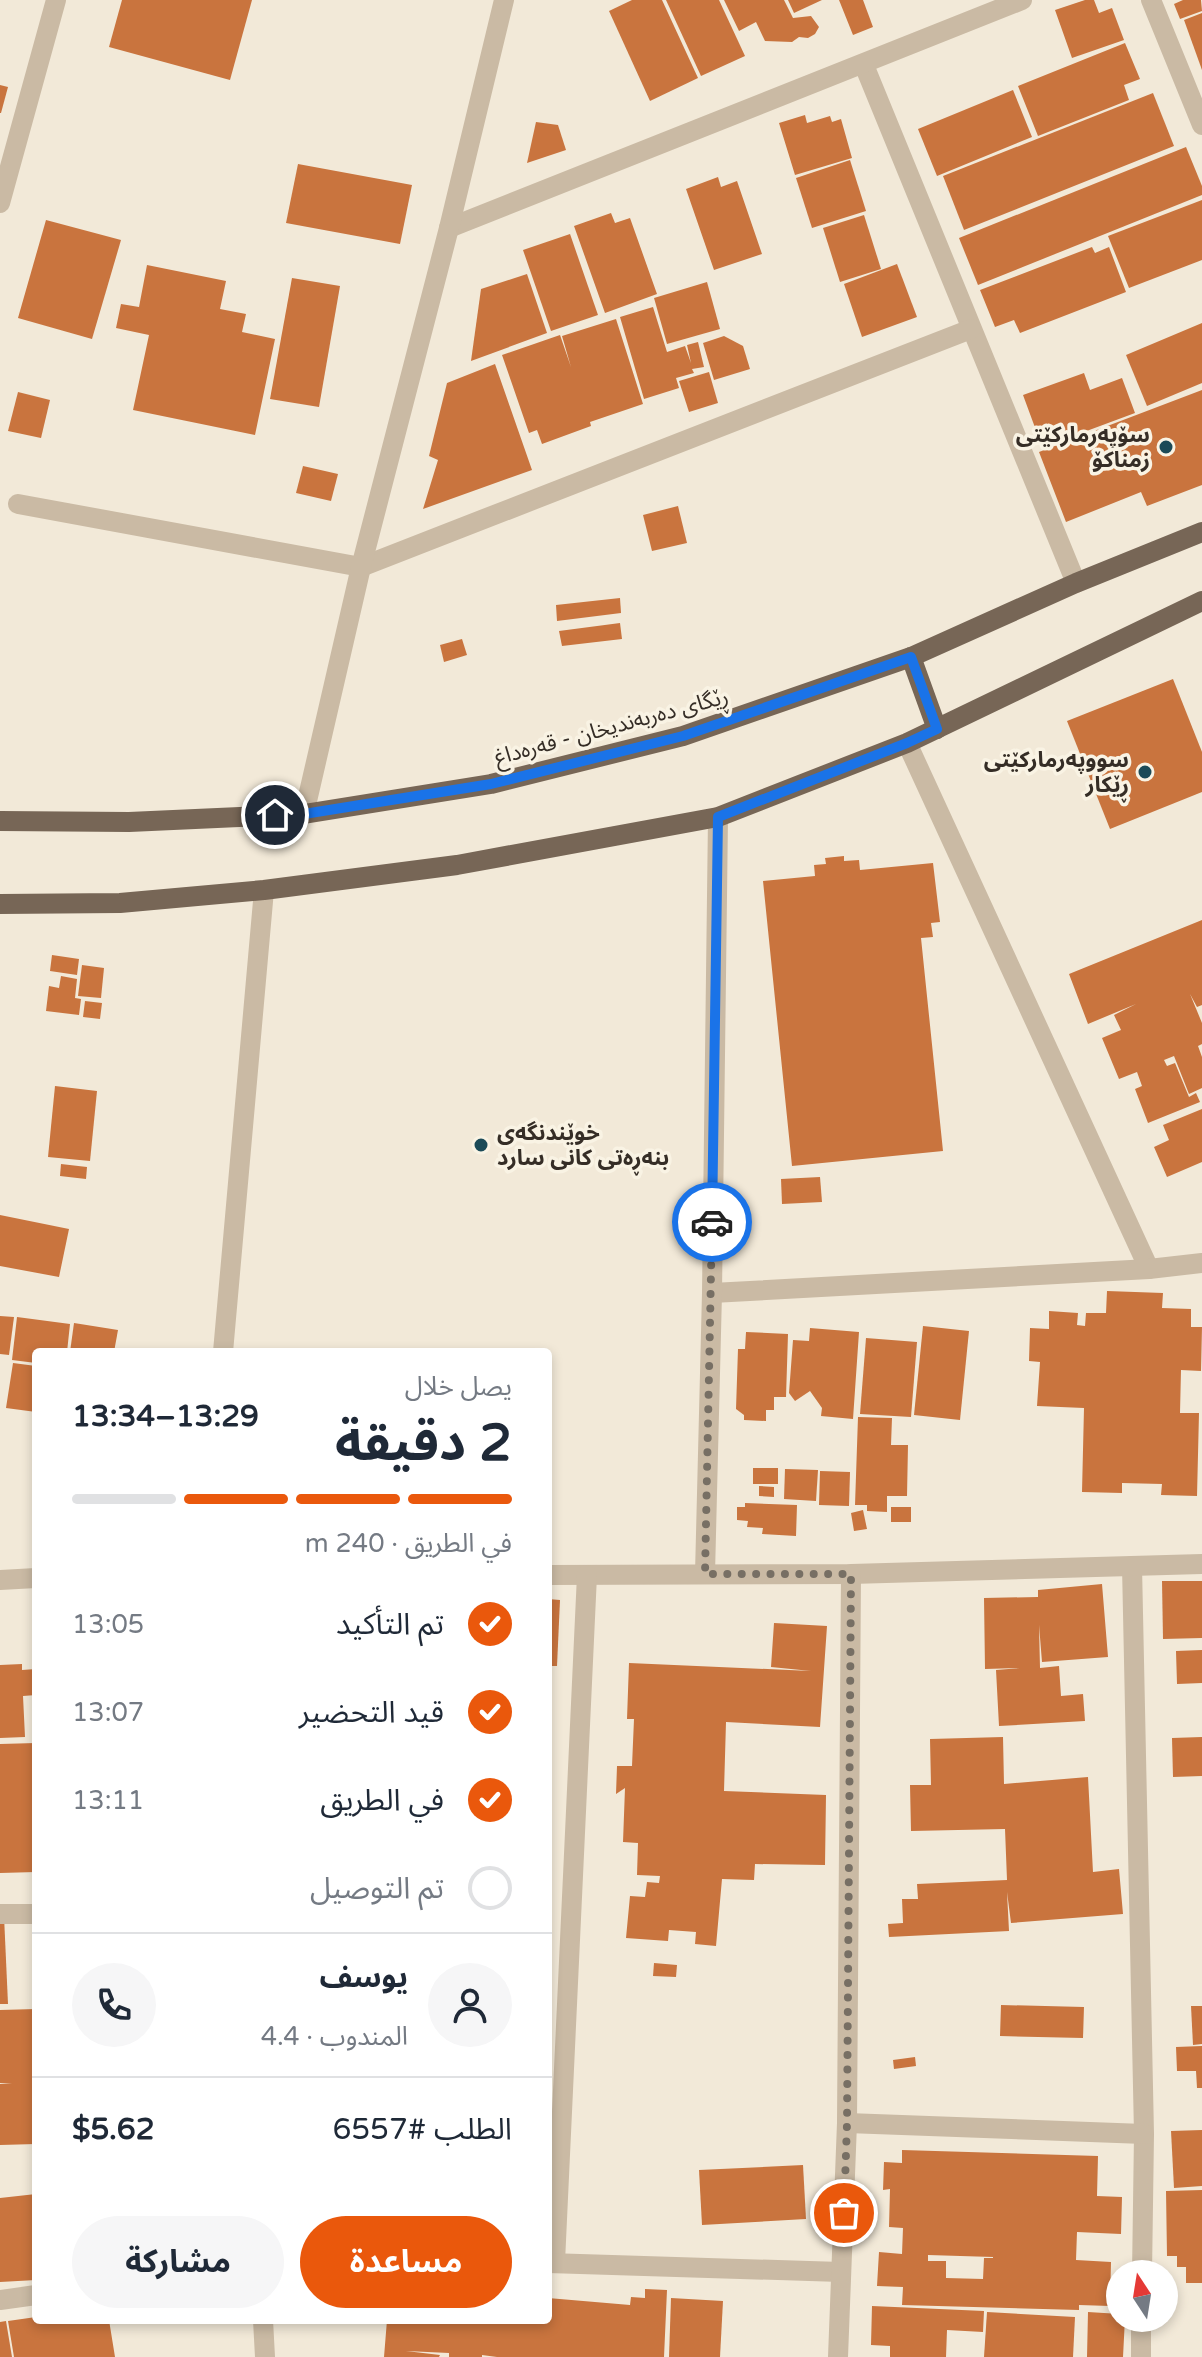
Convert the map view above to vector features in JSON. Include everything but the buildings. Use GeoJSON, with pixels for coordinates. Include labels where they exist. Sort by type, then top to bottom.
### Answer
{"type":"FeatureCollection","features":[{"type":"Feature","properties":{"kind":"main road","name":"ڕێگای دەربەندیخان - قەرەداغ"},"geometry":{"type":"LineString","coordinates":[[0,821],[129,822],[304,814],[491,784],[683,736],[911,657],[1076,583],[1202,532]]}},
{"type":"Feature","properties":{"kind":"main road"},"geometry":{"type":"LineString","coordinates":[[0,904],[120,903],[264,890],[457,865],[718,817],[907,743],[1202,601]]}},
{"type":"Feature","properties":{"kind":"main road"},"geometry":{"type":"LineString","coordinates":[[911,657],[937,729]]}},
{"type":"Feature","properties":{"kind":"street"},"geometry":{"type":"LineString","coordinates":[[0,203],[56,0]]}},
{"type":"Feature","properties":{"kind":"street"},"geometry":{"type":"LineString","coordinates":[[304,814],[361,567],[449,228],[504,0]]}},
{"type":"Feature","properties":{"kind":"street"},"geometry":{"type":"LineString","coordinates":[[449,228],[1022,0]]}},
{"type":"Feature","properties":{"kind":"street"},"geometry":{"type":"LineString","coordinates":[[1151,0],[1202,125]]}},
{"type":"Feature","properties":{"kind":"street"},"geometry":{"type":"LineString","coordinates":[[864,65],[1076,583]]}},
{"type":"Feature","properties":{"kind":"street"},"geometry":{"type":"LineString","coordinates":[[18,504],[361,567],[971,329]]}},
{"type":"Feature","properties":{"kind":"street"},"geometry":{"type":"LineString","coordinates":[[907,743],[1149,1269]]}},
{"type":"Feature","properties":{"kind":"street"},"geometry":{"type":"LineString","coordinates":[[705,1574],[718,817]]}},
{"type":"Feature","properties":{"kind":"street"},"geometry":{"type":"LineString","coordinates":[[223,1348],[264,890]]}},
{"type":"Feature","properties":{"kind":"street"},"geometry":{"type":"LineString","coordinates":[[712,1293],[1149,1269],[1202,1263]]}},
{"type":"Feature","properties":{"kind":"street"},"geometry":{"type":"LineString","coordinates":[[552,1575],[851,1574],[1202,1564]]}},
{"type":"Feature","properties":{"kind":"street"},"geometry":{"type":"LineString","coordinates":[[1132,1566],[1144,2134],[1142,2260]]}},
{"type":"Feature","properties":{"kind":"street"},"geometry":{"type":"LineString","coordinates":[[838,2357],[847,2123],[851,1574]]}},
{"type":"Feature","properties":{"kind":"street"},"geometry":{"type":"LineString","coordinates":[[552,2243],[587,1575]]}},
{"type":"Feature","properties":{"kind":"street"},"geometry":{"type":"LineString","coordinates":[[0,1580],[32,1578]]}},
{"type":"Feature","properties":{"kind":"street"},"geometry":{"type":"LineString","coordinates":[[0,1914],[32,1914]]}},
{"type":"Feature","properties":{"kind":"street"},"geometry":{"type":"LineString","coordinates":[[847,2123],[1144,2134]]}},
{"type":"Feature","properties":{"kind":"street"},"geometry":{"type":"LineString","coordinates":[[552,2262],[841,2272]]}},
{"type":"Feature","properties":{"kind":"street"},"geometry":{"type":"LineString","coordinates":[[0,2300],[32,2296]]}},
{"type":"Feature","properties":{"kind":"street"},"geometry":{"type":"LineString","coordinates":[[263,2324],[265,2357]]}},
{"type":"Feature","properties":{"kind":"street"},"geometry":{"type":"LineString","coordinates":[[1141,2332],[1141,2357]]}},
{"type":"Feature","properties":{"kind":"way so far"},"geometry":{"type":"LineString","coordinates":[[712,1222],[705,1574],[851,1574],[844,2213]]}},
{"type":"Feature","properties":{"kind":"place","name":"سۆپەرمارکێتی زمناکۆ"},"geometry":{"type":"Point","coordinates":[1166,447]}},
{"type":"Feature","properties":{"kind":"place","name":"سووپەرمارکێتی ڕێکار"},"geometry":{"type":"Point","coordinates":[1145,772]}},
{"type":"Feature","properties":{"kind":"place","name":"خوێندنگەی بنەڕەتی کانی سارد"},"geometry":{"type":"Point","coordinates":[481,1145]}},
{"type":"Feature","properties":{"kind":"route"},"geometry":{"type":"LineString","coordinates":[[275,815],[304,814],[491,784],[683,736],[911,657],[937,729],[718,817],[712,1222]]}}]}
